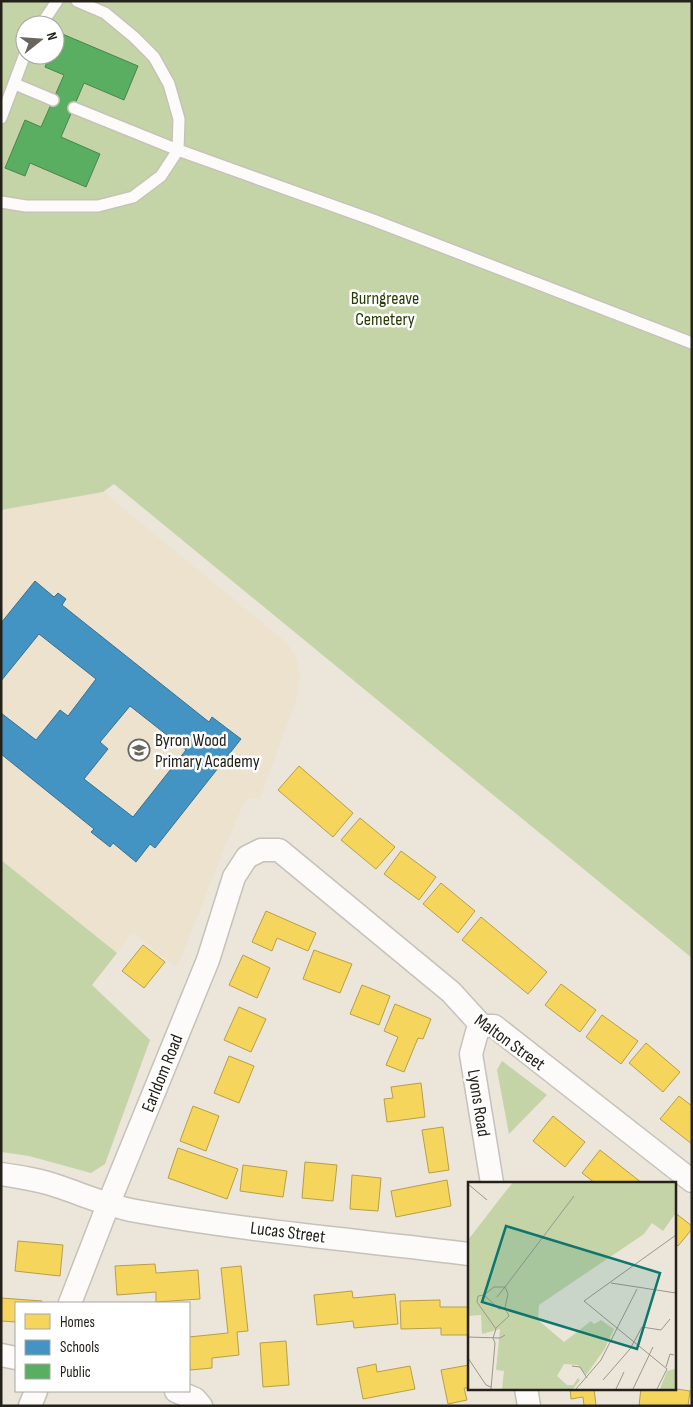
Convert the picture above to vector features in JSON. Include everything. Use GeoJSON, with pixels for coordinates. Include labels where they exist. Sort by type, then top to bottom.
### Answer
{"type":"FeatureCollection","features":[{"type":"Feature","properties":{"kind":"street","name":"Malton Street"},"geometry":{"type":"LineString","coordinates":[[261,850],[279,850],[450,992],[482,1026],[494,1026],[692,1181]]}},
{"type":"Feature","properties":{"kind":"street","name":"Earldom Road"},"geometry":{"type":"LineString","coordinates":[[70,1302],[208,960],[234,877],[247,857],[261,850]]}},
{"type":"Feature","properties":{"kind":"street","name":"Lyons Road"},"geometry":{"type":"LineString","coordinates":[[482,1026],[477,1032],[471,1054],[492,1182]]}},
{"type":"Feature","properties":{"kind":"street","name":"Lucas Street"},"geometry":{"type":"LineString","coordinates":[[1,1174],[59,1186],[108,1205],[136,1211],[282,1232],[468,1254]]}},
{"type":"Feature","properties":{"kind":"street"},"geometry":{"type":"LineString","coordinates":[[1,1355],[15,1358]]}},
{"type":"Feature","properties":{"kind":"street"},"geometry":{"type":"LineString","coordinates":[[526,1390],[530,1406]]}},
{"type":"Feature","properties":{"kind":"street"},"geometry":{"type":"LineString","coordinates":[[30,1406],[36,1392]]}},
{"type":"Feature","properties":{"kind":"street"},"geometry":{"type":"LineString","coordinates":[[178,1392],[195,1399],[201,1406]]}},
{"type":"Feature","properties":{"kind":"lane"},"geometry":{"type":"LineString","coordinates":[[48,15],[57,1]]}},
{"type":"Feature","properties":{"kind":"lane"},"geometry":{"type":"LineString","coordinates":[[1,202],[26,206],[98,206],[133,197],[161,176],[178,150],[178,119],[169,84],[154,57],[134,37],[104,13],[77,1]]}},
{"type":"Feature","properties":{"kind":"lane"},"geometry":{"type":"LineString","coordinates":[[1,118],[21,65]]}},
{"type":"Feature","properties":{"kind":"lane"},"geometry":{"type":"LineString","coordinates":[[15,84],[53,100]]}},
{"type":"Feature","properties":{"kind":"lane"},"geometry":{"type":"LineString","coordinates":[[74,108],[178,150],[373,220],[692,343]]}},
{"type":"Feature","properties":{"kind":"shaded area","name":"Byron Wood Primary Academy"},"geometry":{"type":"Polygon","coordinates":[[[103,492],[287,643],[296,657],[300,673],[295,703],[260,798],[248,799],[244,802],[177,968],[133,932],[117,953],[1,860],[1,510],[103,492]]]}},
{"type":"Feature","properties":{"kind":"green space","name":"Burngreave Cemetery"},"geometry":{"type":"Polygon","coordinates":[[[1,1],[692,1],[692,958],[114,484],[103,492],[1,510],[1,1]]]}},
{"type":"Feature","properties":{"kind":"green space"},"geometry":{"type":"Polygon","coordinates":[[[1,860],[117,953],[92,985],[150,1040],[105,1164],[91,1173],[29,1156],[1,1152],[1,860]]]}},
{"type":"Feature","properties":{"kind":"green space"},"geometry":{"type":"Polygon","coordinates":[[[502,1061],[547,1095],[509,1134],[497,1070],[502,1061]]]}},
{"type":"Feature","properties":{"kind":"building: Homes"},"geometry":{"type":"Polygon","coordinates":[[[299,766],[353,813],[333,837],[278,790],[299,766]]]}},
{"type":"Feature","properties":{"kind":"building: Homes"},"geometry":{"type":"Polygon","coordinates":[[[360,818],[395,847],[376,869],[341,840],[360,818]]]}},
{"type":"Feature","properties":{"kind":"building: Homes"},"geometry":{"type":"Polygon","coordinates":[[[401,851],[436,877],[419,900],[384,874],[401,851]]]}},
{"type":"Feature","properties":{"kind":"building: Homes"},"geometry":{"type":"Polygon","coordinates":[[[441,883],[475,911],[458,933],[423,904],[441,883]]]}},
{"type":"Feature","properties":{"kind":"building: Homes"},"geometry":{"type":"Polygon","coordinates":[[[266,911],[316,933],[308,951],[277,938],[272,951],[252,942],[266,911]]]}},
{"type":"Feature","properties":{"kind":"building: Homes"},"geometry":{"type":"Polygon","coordinates":[[[481,917],[547,972],[528,994],[462,940],[481,917]]]}},
{"type":"Feature","properties":{"kind":"building: Homes"},"geometry":{"type":"Polygon","coordinates":[[[143,945],[165,962],[144,988],[122,971],[143,945]]]}},
{"type":"Feature","properties":{"kind":"building: Homes"},"geometry":{"type":"Polygon","coordinates":[[[314,950],[352,964],[340,993],[303,979],[314,950]]]}},
{"type":"Feature","properties":{"kind":"building: Homes"},"geometry":{"type":"Polygon","coordinates":[[[243,955],[270,968],[257,998],[229,985],[243,955]]]}},
{"type":"Feature","properties":{"kind":"building: Homes"},"geometry":{"type":"Polygon","coordinates":[[[561,984],[596,1010],[580,1032],[545,1005],[561,984]]]}},
{"type":"Feature","properties":{"kind":"building: Homes"},"geometry":{"type":"Polygon","coordinates":[[[362,985],[390,996],[379,1025],[350,1014],[362,985]]]}},
{"type":"Feature","properties":{"kind":"building: Homes"},"geometry":{"type":"Polygon","coordinates":[[[395,1004],[431,1019],[423,1039],[418,1038],[404,1072],[386,1065],[398,1037],[384,1031],[395,1004]]]}},
{"type":"Feature","properties":{"kind":"building: Homes"},"geometry":{"type":"Polygon","coordinates":[[[239,1007],[266,1019],[251,1052],[224,1040],[239,1007]]]}},
{"type":"Feature","properties":{"kind":"building: Homes"},"geometry":{"type":"Polygon","coordinates":[[[602,1015],[638,1041],[621,1064],[586,1037],[602,1015]]]}},
{"type":"Feature","properties":{"kind":"building: Homes"},"geometry":{"type":"Polygon","coordinates":[[[646,1043],[680,1072],[663,1092],[629,1063],[646,1043]]]}},
{"type":"Feature","properties":{"kind":"building: Homes"},"geometry":{"type":"Polygon","coordinates":[[[229,1056],[254,1066],[239,1103],[214,1093],[229,1056]]]}},
{"type":"Feature","properties":{"kind":"building: Homes"},"geometry":{"type":"Polygon","coordinates":[[[421,1083],[425,1117],[387,1122],[384,1099],[393,1098],[391,1087],[421,1083]]]}},
{"type":"Feature","properties":{"kind":"building: Homes"},"geometry":{"type":"Polygon","coordinates":[[[679,1096],[692,1106],[692,1144],[660,1119],[679,1096]]]}},
{"type":"Feature","properties":{"kind":"building: Homes"},"geometry":{"type":"Polygon","coordinates":[[[193,1106],[219,1116],[206,1151],[180,1141],[193,1106]]]}},
{"type":"Feature","properties":{"kind":"building: Homes"},"geometry":{"type":"Polygon","coordinates":[[[553,1116],[585,1142],[565,1167],[533,1141],[553,1116]]]}},
{"type":"Feature","properties":{"kind":"building: Homes"},"geometry":{"type":"Polygon","coordinates":[[[443,1127],[449,1170],[429,1173],[422,1130],[443,1127]]]}},
{"type":"Feature","properties":{"kind":"building: Homes"},"geometry":{"type":"Polygon","coordinates":[[[178,1148],[238,1169],[227,1199],[168,1178],[178,1148]]]}},
{"type":"Feature","properties":{"kind":"building: Homes"},"geometry":{"type":"Polygon","coordinates":[[[600,1150],[641,1182],[594,1182],[582,1173],[600,1150]]]}},
{"type":"Feature","properties":{"kind":"building: Homes"},"geometry":{"type":"Polygon","coordinates":[[[305,1162],[337,1165],[333,1201],[302,1198],[305,1162]]]}},
{"type":"Feature","properties":{"kind":"building: Homes"},"geometry":{"type":"Polygon","coordinates":[[[243,1165],[287,1171],[283,1197],[240,1191],[243,1165]]]}},
{"type":"Feature","properties":{"kind":"building: Homes"},"geometry":{"type":"Polygon","coordinates":[[[352,1175],[381,1178],[378,1211],[350,1209],[352,1175]]]}},
{"type":"Feature","properties":{"kind":"building: Homes"},"geometry":{"type":"Polygon","coordinates":[[[447,1180],[451,1206],[396,1217],[391,1191],[447,1180]]]}},
{"type":"Feature","properties":{"kind":"building: Homes"},"geometry":{"type":"Polygon","coordinates":[[[676,1214],[692,1226],[692,1229],[678,1246],[676,1244],[676,1214]]]}},
{"type":"Feature","properties":{"kind":"building: Homes"},"geometry":{"type":"Polygon","coordinates":[[[18,1241],[63,1245],[60,1276],[15,1271],[18,1241]]]}},
{"type":"Feature","properties":{"kind":"building: Homes"},"geometry":{"type":"Polygon","coordinates":[[[155,1264],[156,1273],[198,1270],[200,1299],[156,1302],[156,1292],[117,1295],[115,1266],[155,1264]]]}},
{"type":"Feature","properties":{"kind":"building: Homes"},"geometry":{"type":"Polygon","coordinates":[[[241,1266],[248,1331],[237,1332],[239,1355],[212,1358],[212,1368],[190,1370],[190,1337],[228,1333],[221,1268],[241,1266]]]}},
{"type":"Feature","properties":{"kind":"building: Homes"},"geometry":{"type":"Polygon","coordinates":[[[352,1291],[353,1298],[395,1294],[398,1324],[354,1328],[353,1321],[317,1325],[314,1295],[352,1291]]]}},
{"type":"Feature","properties":{"kind":"building: Homes"},"geometry":{"type":"Polygon","coordinates":[[[1,1298],[42,1301],[15,1302],[15,1322],[1,1321],[1,1298]]]}},
{"type":"Feature","properties":{"kind":"building: Homes"},"geometry":{"type":"Polygon","coordinates":[[[440,1300],[440,1307],[468,1307],[468,1335],[441,1335],[441,1328],[401,1329],[400,1301],[440,1300]]]}},
{"type":"Feature","properties":{"kind":"building: Homes"},"geometry":{"type":"Polygon","coordinates":[[[286,1341],[289,1385],[263,1387],[260,1343],[286,1341]]]}},
{"type":"Feature","properties":{"kind":"building: Homes"},"geometry":{"type":"Polygon","coordinates":[[[376,1364],[377,1372],[410,1366],[415,1389],[363,1399],[357,1368],[376,1364]]]}},
{"type":"Feature","properties":{"kind":"building: Homes"},"geometry":{"type":"Polygon","coordinates":[[[468,1365],[468,1388],[464,1388],[467,1400],[448,1404],[441,1370],[468,1365]]]}},
{"type":"Feature","properties":{"kind":"building: Homes"},"geometry":{"type":"Polygon","coordinates":[[[676,1389],[690,1391],[688,1406],[639,1406],[641,1390],[676,1389]]]}},
{"type":"Feature","properties":{"kind":"building: Homes"},"geometry":{"type":"Polygon","coordinates":[[[570,1390],[594,1390],[596,1406],[584,1406],[583,1397],[571,1399],[570,1390]]]}},
{"type":"Feature","properties":{"kind":"building: Schools"},"geometry":{"type":"Polygon","coordinates":[[[35,581],[54,597],[58,593],[66,599],[62,605],[209,722],[212,717],[241,739],[155,848],[150,844],[136,862],[113,843],[110,847],[91,832],[94,829],[1,754],[1,713],[36,740],[60,710],[68,716],[96,679],[39,634],[1,681],[1,623],[35,581]],[[130,706],[100,742],[108,749],[84,779],[133,817],[186,750],[130,706]]]}},
{"type":"Feature","properties":{"kind":"building: Public"},"geometry":{"type":"Polygon","coordinates":[[[65,35],[138,66],[124,100],[84,83],[61,137],[100,154],[86,187],[30,163],[25,176],[5,168],[25,120],[41,127],[64,75],[45,67],[46,65],[65,65],[65,35]]]}},
{"type":"Feature","properties":{"kind":"place","name":"Byron Wood Primary Academy"},"geometry":{"type":"Point","coordinates":[139,750]}}]}
